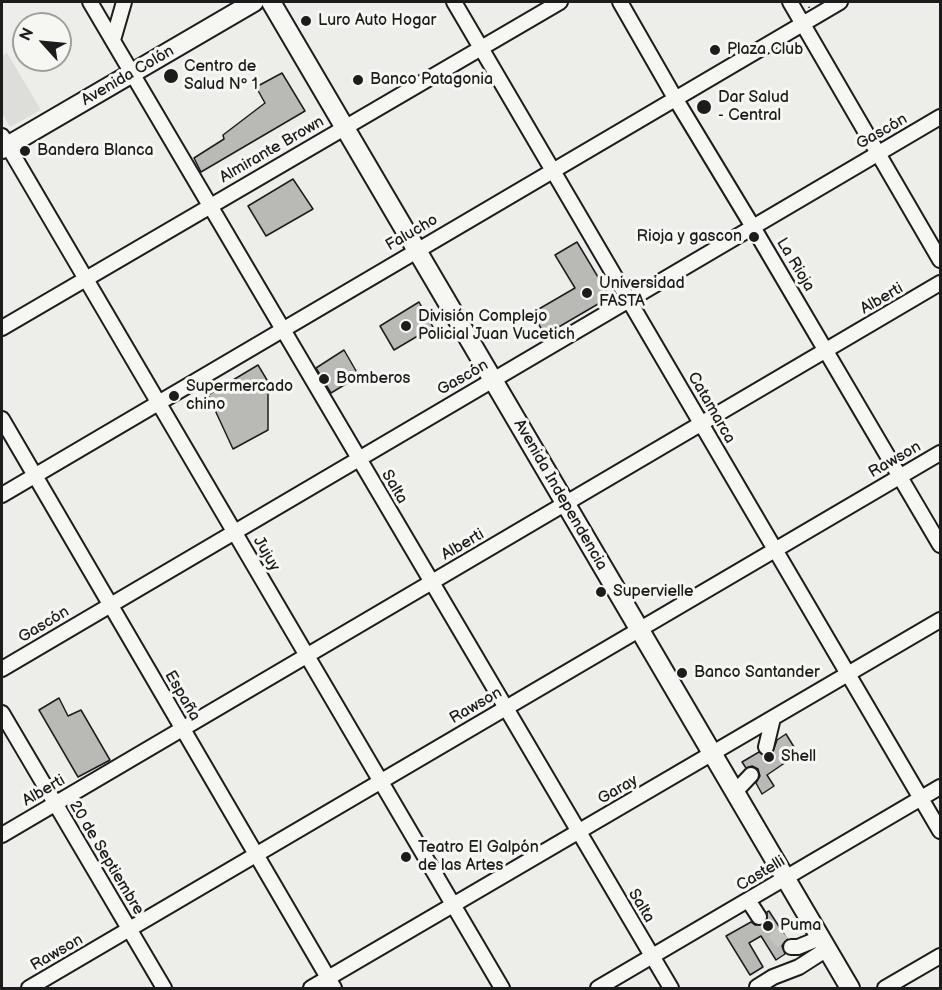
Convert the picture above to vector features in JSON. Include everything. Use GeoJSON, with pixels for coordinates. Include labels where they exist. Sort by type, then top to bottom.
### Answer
{"type":"FeatureCollection","features":[{"type":"Feature","properties":{"kind":"main road","name":"Avenida Colón"},"geometry":{"type":"LineString","coordinates":[[4,144],[254,2]]}},
{"type":"Feature","properties":{"kind":"main road","name":"Avenida Independencia"},"geometry":{"type":"LineString","coordinates":[[271,2],[850,988]]}},
{"type":"Feature","properties":{"kind":"street","name":"Salta"},"geometry":{"type":"LineString","coordinates":[[90,2],[670,988]]}},
{"type":"Feature","properties":{"kind":"street"},"geometry":{"type":"LineString","coordinates":[[113,40],[124,2]]}},
{"type":"Feature","properties":{"kind":"street","name":"Catamarca"},"geometry":{"type":"LineString","coordinates":[[454,2],[940,831]]}},
{"type":"Feature","properties":{"kind":"street","name":"Almirante Brown"},"geometry":{"type":"LineString","coordinates":[[2,328],[560,2]]}},
{"type":"Feature","properties":{"kind":"street","name":"La Rioja"},"geometry":{"type":"LineString","coordinates":[[620,2],[940,545]]}},
{"type":"Feature","properties":{"kind":"street"},"geometry":{"type":"LineString","coordinates":[[790,2],[940,260]]}},
{"type":"Feature","properties":{"kind":"street","name":"Falucho"},"geometry":{"type":"LineString","coordinates":[[2,495],[840,2]]}},
{"type":"Feature","properties":{"kind":"street","name":"Gascón"},"geometry":{"type":"LineString","coordinates":[[2,669],[940,117]]}},
{"type":"Feature","properties":{"kind":"street","name":"Jujuy"},"geometry":{"type":"LineString","coordinates":[[4,144],[502,988]]}},
{"type":"Feature","properties":{"kind":"street","name":"Alberti"},"geometry":{"type":"LineString","coordinates":[[2,835],[940,283]]}},
{"type":"Feature","properties":{"kind":"street","name":"España"},"geometry":{"type":"LineString","coordinates":[[2,419],[331,984]]}},
{"type":"Feature","properties":{"kind":"street","name":"Rawson"},"geometry":{"type":"LineString","coordinates":[[28,988],[940,453]]}},
{"type":"Feature","properties":{"kind":"street","name":"Garay"},"geometry":{"type":"LineString","coordinates":[[311,988],[331,984],[453,906],[940,620]]}},
{"type":"Feature","properties":{"kind":"street","name":"20 de Septiembre"},"geometry":{"type":"LineString","coordinates":[[2,713],[164,988]]}},
{"type":"Feature","properties":{"kind":"street"},"geometry":{"type":"LineString","coordinates":[[766,747],[773,718]]}},
{"type":"Feature","properties":{"kind":"street"},"geometry":{"type":"LineString","coordinates":[[735,792],[750,776]]}},
{"type":"Feature","properties":{"kind":"street","name":"Castelli"},"geometry":{"type":"LineString","coordinates":[[598,988],[940,787]]}},
{"type":"Feature","properties":{"kind":"street"},"geometry":{"type":"LineString","coordinates":[[748,900],[759,917]]}},
{"type":"Feature","properties":{"kind":"street"},"geometry":{"type":"LineString","coordinates":[[791,947],[824,944]]}},
{"type":"Feature","properties":{"kind":"street"},"geometry":{"type":"LineString","coordinates":[[756,988],[773,976],[799,966],[824,944]]}},
{"type":"Feature","properties":{"kind":"street"},"geometry":{"type":"LineString","coordinates":[[885,988],[940,956]]}},
{"type":"Feature","properties":{"kind":"shaded area"},"geometry":{"type":"Polygon","coordinates":[[[7,53],[12,61],[12,72],[18,72],[41,110],[10,127],[2,113],[2,56],[7,53]]]}},
{"type":"Feature","properties":{"kind":"building"},"geometry":{"type":"Polygon","coordinates":[[[282,73],[305,111],[201,172],[194,158],[224,139],[223,135],[265,103],[256,87],[282,73]]]}},
{"type":"Feature","properties":{"kind":"building"},"geometry":{"type":"Polygon","coordinates":[[[293,179],[313,209],[266,236],[248,206],[293,179]]]}},
{"type":"Feature","properties":{"kind":"building","name":"Universidad FASTA"},"geometry":{"type":"Polygon","coordinates":[[[577,242],[610,297],[545,335],[532,313],[575,288],[555,255],[577,242]]]}},
{"type":"Feature","properties":{"kind":"building","name":"División Complejo Policial Juan Vucetich"},"geometry":{"type":"Polygon","coordinates":[[[419,302],[433,327],[394,350],[380,326],[419,302]]]}},
{"type":"Feature","properties":{"kind":"building"},"geometry":{"type":"Polygon","coordinates":[[[344,350],[359,376],[331,393],[316,368],[344,350]]]}},
{"type":"Feature","properties":{"kind":"building"},"geometry":{"type":"Polygon","coordinates":[[[258,365],[273,390],[268,394],[268,430],[233,449],[208,395],[258,365]]]}},
{"type":"Feature","properties":{"kind":"building"},"geometry":{"type":"Polygon","coordinates":[[[59,698],[68,716],[81,710],[110,760],[78,777],[39,710],[59,698]]]}},
{"type":"Feature","properties":{"kind":"building"},"geometry":{"type":"Polygon","coordinates":[[[786,734],[794,747],[787,751],[792,758],[767,775],[774,786],[762,794],[756,783],[760,776],[758,769],[752,766],[746,768],[742,762],[759,752],[764,756],[772,754],[777,740],[786,734]]]}},
{"type":"Feature","properties":{"kind":"building"},"geometry":{"type":"Polygon","coordinates":[[[769,911],[787,939],[782,946],[785,954],[776,960],[761,936],[749,943],[763,967],[750,975],[726,936],[751,922],[755,925],[763,925],[767,921],[769,911]]]}},
{"type":"Feature","properties":{"kind":"tunnel"},"geometry":{"type":"LineString","coordinates":[[759,917],[783,943],[791,947]]}},
{"type":"Feature","properties":{"kind":"place","name":"Luro Auto Hogar"},"geometry":{"type":"Point","coordinates":[306,21]}},
{"type":"Feature","properties":{"kind":"place","name":"Plaza Club"},"geometry":{"type":"Point","coordinates":[715,50]}},
{"type":"Feature","properties":{"kind":"place","name":"Centro de Salud Nº 1"},"geometry":{"type":"Point","coordinates":[171,76]}},
{"type":"Feature","properties":{"kind":"place","name":"Banco Patagonia"},"geometry":{"type":"Point","coordinates":[358,80]}},
{"type":"Feature","properties":{"kind":"place","name":"Dar Salud - Central"},"geometry":{"type":"Point","coordinates":[704,107]}},
{"type":"Feature","properties":{"kind":"place","name":"Bandera Blanca"},"geometry":{"type":"Point","coordinates":[25,151]}},
{"type":"Feature","properties":{"kind":"place","name":"Rioja y gascon"},"geometry":{"type":"Point","coordinates":[754,237]}},
{"type":"Feature","properties":{"kind":"place","name":"Universidad FASTA"},"geometry":{"type":"Point","coordinates":[587,293]}},
{"type":"Feature","properties":{"kind":"place","name":"División Complejo Policial Juan Vucetich"},"geometry":{"type":"Point","coordinates":[406,326]}},
{"type":"Feature","properties":{"kind":"place","name":"Bomberos"},"geometry":{"type":"Point","coordinates":[324,379]}},
{"type":"Feature","properties":{"kind":"place","name":"Supermercado chino"},"geometry":{"type":"Point","coordinates":[174,396]}},
{"type":"Feature","properties":{"kind":"place","name":"Supervielle"},"geometry":{"type":"Point","coordinates":[601,592]}},
{"type":"Feature","properties":{"kind":"place","name":"Banco Santander"},"geometry":{"type":"Point","coordinates":[682,673]}},
{"type":"Feature","properties":{"kind":"place","name":"Shell"},"geometry":{"type":"Point","coordinates":[769,757]}},
{"type":"Feature","properties":{"kind":"place","name":"Teatro El Galpón de las Artes"},"geometry":{"type":"Point","coordinates":[406,857]}},
{"type":"Feature","properties":{"kind":"place","name":"Puma"},"geometry":{"type":"Point","coordinates":[768,926]}}]}
